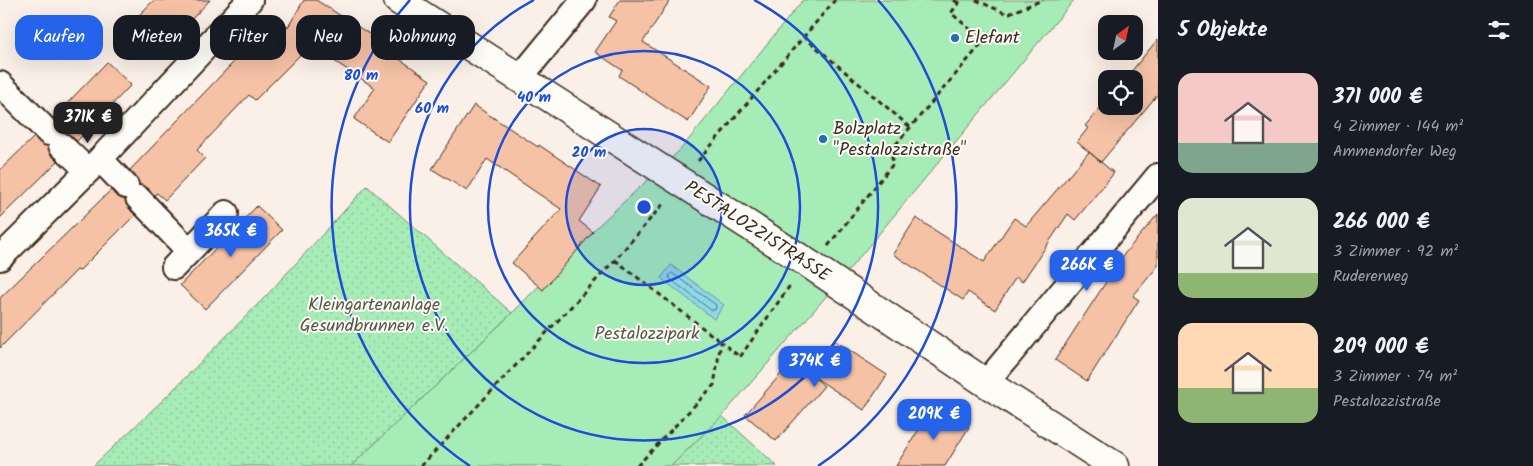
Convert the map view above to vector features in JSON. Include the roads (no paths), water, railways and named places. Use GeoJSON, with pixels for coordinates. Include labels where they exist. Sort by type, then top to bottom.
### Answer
{"type":"FeatureCollection","features":[{"type":"Feature","properties":{"kind":"street"},"geometry":{"type":"LineString","coordinates":[[0,258],[94,165],[250,0]]}},
{"type":"Feature","properties":{"kind":"street","name":"PESTALOZZISTRASSE"},"geometry":{"type":"LineString","coordinates":[[398,0],[683,183],[1115,466]]}},
{"type":"Feature","properties":{"kind":"street"},"geometry":{"type":"LineString","coordinates":[[519,79],[584,0]]}},
{"type":"Feature","properties":{"kind":"street"},"geometry":{"type":"LineString","coordinates":[[0,84],[55,139],[132,192],[182,259],[226,213]]}},
{"type":"Feature","properties":{"kind":"street"},"geometry":{"type":"LineString","coordinates":[[986,383],[1158,176]]}},
{"type":"Feature","properties":{"kind":"water"},"geometry":{"type":"Polygon","coordinates":[[[671,265],[724,305],[714,319],[661,278],[671,265]]]}},
{"type":"Feature","properties":{"kind":"place","name":"Elefant"},"geometry":{"type":"Point","coordinates":[955,38]}},
{"type":"Feature","properties":{"kind":"place","name":"Bolzplatz \"Pestalozzistraße\""},"geometry":{"type":"Point","coordinates":[823,139]}},
{"type":"Feature","properties":{"kind":"park label","name":"Kleingartenanlage Gesundbrunnen e.V."},"geometry":{"type":"Point","coordinates":[374,315]}},
{"type":"Feature","properties":{"kind":"park label","name":"Pestalozzipark"},"geometry":{"type":"Point","coordinates":[647,334]}}]}
